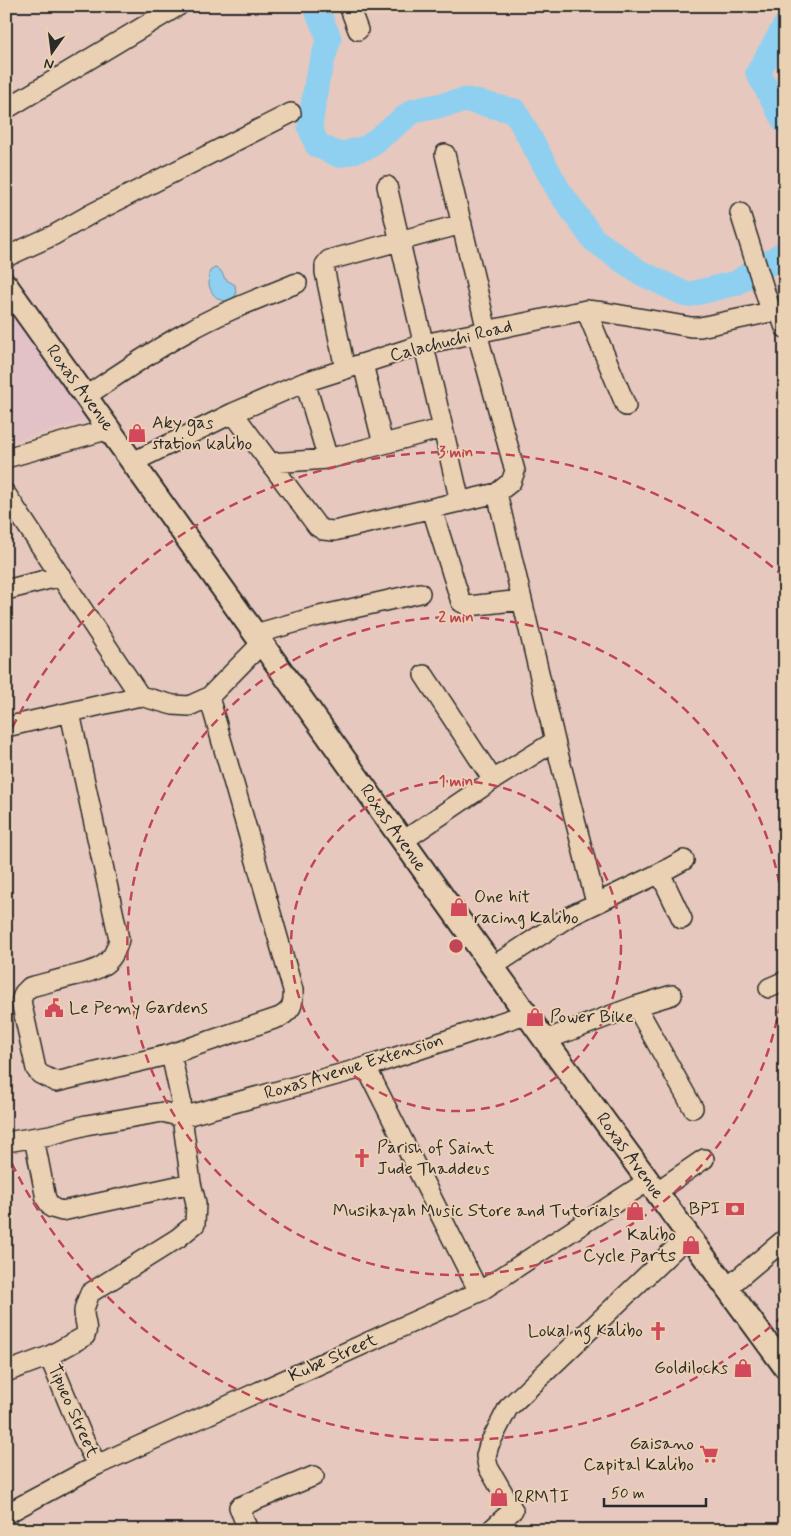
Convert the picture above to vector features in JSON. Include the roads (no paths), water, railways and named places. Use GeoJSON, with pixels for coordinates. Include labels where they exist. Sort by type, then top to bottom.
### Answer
{"type":"FeatureCollection","features":[{"type":"Feature","properties":{"kind":"main road","name":"Roxas Avenue"},"geometry":{"type":"LineString","coordinates":[[6,285],[544,1040],[785,1367]]}},
{"type":"Feature","properties":{"kind":"street"},"geometry":{"type":"LineString","coordinates":[[6,109],[178,6]]}},
{"type":"Feature","properties":{"kind":"street"},"geometry":{"type":"LineString","coordinates":[[349,6],[358,30]]}},
{"type":"Feature","properties":{"kind":"street"},"geometry":{"type":"LineString","coordinates":[[6,257],[54,235],[91,214],[291,113]]}},
{"type":"Feature","properties":{"kind":"street"},"geometry":{"type":"LineString","coordinates":[[234,413],[317,526],[328,531],[498,493],[511,482],[515,471],[482,332],[462,224],[445,154]]}},
{"type":"Feature","properties":{"kind":"street"},"geometry":{"type":"LineString","coordinates":[[388,186],[460,502]]}},
{"type":"Feature","properties":{"kind":"street"},"geometry":{"type":"LineString","coordinates":[[740,213],[780,314]]}},
{"type":"Feature","properties":{"kind":"street"},"geometry":{"type":"LineString","coordinates":[[382,444],[354,367],[325,272],[325,265],[329,260],[462,224]]}},
{"type":"Feature","properties":{"kind":"street"},"geometry":{"type":"LineString","coordinates":[[86,396],[129,367],[188,332],[238,307],[297,283]]}},
{"type":"Feature","properties":{"kind":"street"},"geometry":{"type":"LineString","coordinates":[[586,310],[626,406]]}},
{"type":"Feature","properties":{"kind":"street","name":"Calachuchi Road"},"geometry":{"type":"LineString","coordinates":[[133,462],[234,413],[305,382],[424,344],[586,310],[691,327],[780,314]]}},
{"type":"Feature","properties":{"kind":"street"},"geometry":{"type":"LineString","coordinates":[[305,382],[328,459]]}},
{"type":"Feature","properties":{"kind":"street"},"geometry":{"type":"LineString","coordinates":[[271,464],[328,459],[443,428]]}},
{"type":"Feature","properties":{"kind":"street"},"geometry":{"type":"LineString","coordinates":[[6,458],[110,429]]}},
{"type":"Feature","properties":{"kind":"street"},"geometry":{"type":"LineString","coordinates":[[498,493],[522,600],[596,903]]}},
{"type":"Feature","properties":{"kind":"street"},"geometry":{"type":"LineString","coordinates":[[6,494],[140,696]]}},
{"type":"Feature","properties":{"kind":"street"},"geometry":{"type":"LineString","coordinates":[[432,508],[461,602],[469,606],[522,600]]}},
{"type":"Feature","properties":{"kind":"street"},"geometry":{"type":"LineString","coordinates":[[6,590],[61,576]]}},
{"type":"Feature","properties":{"kind":"street"},"geometry":{"type":"LineString","coordinates":[[6,727],[140,696],[173,705],[189,706],[209,697],[258,638],[314,616],[420,593]]}},
{"type":"Feature","properties":{"kind":"street"},"geometry":{"type":"LineString","coordinates":[[424,675],[493,780]]}},
{"type":"Feature","properties":{"kind":"street"},"geometry":{"type":"LineString","coordinates":[[70,713],[119,940],[110,960],[96,971],[30,987],[24,993],[21,1001],[36,1069],[40,1074],[56,1082],[171,1054],[280,1018],[293,1007],[293,990],[209,697]]}},
{"type":"Feature","properties":{"kind":"street"},"geometry":{"type":"LineString","coordinates":[[403,842],[493,780],[556,741]]}},
{"type":"Feature","properties":{"kind":"street"},"geometry":{"type":"LineString","coordinates":[[492,967],[570,916],[684,860]]}},
{"type":"Feature","properties":{"kind":"street"},"geometry":{"type":"LineString","coordinates":[[660,873],[682,919]]}},
{"type":"Feature","properties":{"kind":"street"},"geometry":{"type":"LineString","coordinates":[[544,1040],[672,994]]}},
{"type":"Feature","properties":{"kind":"street"},"geometry":{"type":"LineString","coordinates":[[636,1006],[693,1108]]}},
{"type":"Feature","properties":{"kind":"street","name":"Roxas Avenue Extension"},"geometry":{"type":"LineString","coordinates":[[182,1117],[366,1067],[526,1014]]}},
{"type":"Feature","properties":{"kind":"street"},"geometry":{"type":"LineString","coordinates":[[6,1372],[49,1356],[85,1336],[87,1326],[84,1312],[90,1293],[178,1238],[195,1224],[196,1203],[191,1183],[181,1100],[171,1054]]}},
{"type":"Feature","properties":{"kind":"street"},"geometry":{"type":"LineString","coordinates":[[366,1067],[479,1292]]}},
{"type":"Feature","properties":{"kind":"street"},"geometry":{"type":"LineString","coordinates":[[6,1142],[50,1135],[86,1125],[163,1112],[182,1117]]}},
{"type":"Feature","properties":{"kind":"street"},"geometry":{"type":"LineString","coordinates":[[34,1138],[46,1199],[52,1208],[62,1211],[191,1183]]}},
{"type":"Feature","properties":{"kind":"street","name":"Kube Street"},"geometry":{"type":"LineString","coordinates":[[6,1514],[97,1465],[479,1292],[652,1186],[704,1159]]}},
{"type":"Feature","properties":{"kind":"street"},"geometry":{"type":"LineString","coordinates":[[491,1530],[513,1510],[488,1467],[486,1456],[489,1445],[508,1408],[688,1236]]}},
{"type":"Feature","properties":{"kind":"street"},"geometry":{"type":"LineString","coordinates":[[727,1288],[785,1239]]}},
{"type":"Feature","properties":{"kind":"street","name":"Tipueo Street"},"geometry":{"type":"LineString","coordinates":[[49,1356],[83,1438],[97,1465]]}},
{"type":"Feature","properties":{"kind":"street"},"geometry":{"type":"LineString","coordinates":[[248,1530],[239,1507],[314,1476]]}},
{"type":"Feature","properties":{"kind":"water"},"geometry":{"type":"Polygon","coordinates":[[[215,268],[221,271],[225,279],[235,285],[236,295],[229,301],[219,299],[212,292],[209,276],[210,271],[215,268]]]}},
{"type":"Feature","properties":{"kind":"waterway"},"geometry":{"type":"LineString","coordinates":[[315,6],[329,38],[317,80],[310,127],[317,145],[339,155],[368,147],[413,111],[467,100],[515,111],[559,191],[593,239],[639,272],[687,295],[736,283],[755,271]]}},
{"type":"Feature","properties":{"kind":"waterway"},"geometry":{"type":"LineString","coordinates":[[785,26],[758,73],[785,122]]}},
{"type":"Feature","properties":{"kind":"waterway"},"geometry":{"type":"LineString","coordinates":[[762,268],[785,252]]}},
{"type":"Feature","properties":{"kind":"place","name":"Aky gas station kalibo"},"geometry":{"type":"Point","coordinates":[137,433]}},
{"type":"Feature","properties":{"kind":"place","name":"One hit racing Kalibo"},"geometry":{"type":"Point","coordinates":[459,907]}},
{"type":"Feature","properties":{"kind":"place","name":"Le Pemy Gardens"},"geometry":{"type":"Point","coordinates":[54,1008]}},
{"type":"Feature","properties":{"kind":"place","name":"Power Bike"},"geometry":{"type":"Point","coordinates":[535,1017]}},
{"type":"Feature","properties":{"kind":"place","name":"Parish of Saint Jude Thaddeus"},"geometry":{"type":"Point","coordinates":[362,1158]}},
{"type":"Feature","properties":{"kind":"place","name":"BPI"},"geometry":{"type":"Point","coordinates":[735,1209]}},
{"type":"Feature","properties":{"kind":"place","name":"Musikayah Music Store and Tutorials"},"geometry":{"type":"Point","coordinates":[635,1211]}},
{"type":"Feature","properties":{"kind":"place","name":"Kalibo Cycle Parts"},"geometry":{"type":"Point","coordinates":[691,1245]}},
{"type":"Feature","properties":{"kind":"place","name":"Lokal ng Kalibo"},"geometry":{"type":"Point","coordinates":[658,1331]}},
{"type":"Feature","properties":{"kind":"place","name":"Goldilocks"},"geometry":{"type":"Point","coordinates":[743,1368]}},
{"type":"Feature","properties":{"kind":"place","name":"Gaisano Capital Kalibo"},"geometry":{"type":"Point","coordinates":[709,1454]}},
{"type":"Feature","properties":{"kind":"place","name":"RRMTI"},"geometry":{"type":"Point","coordinates":[499,1497]}}]}
